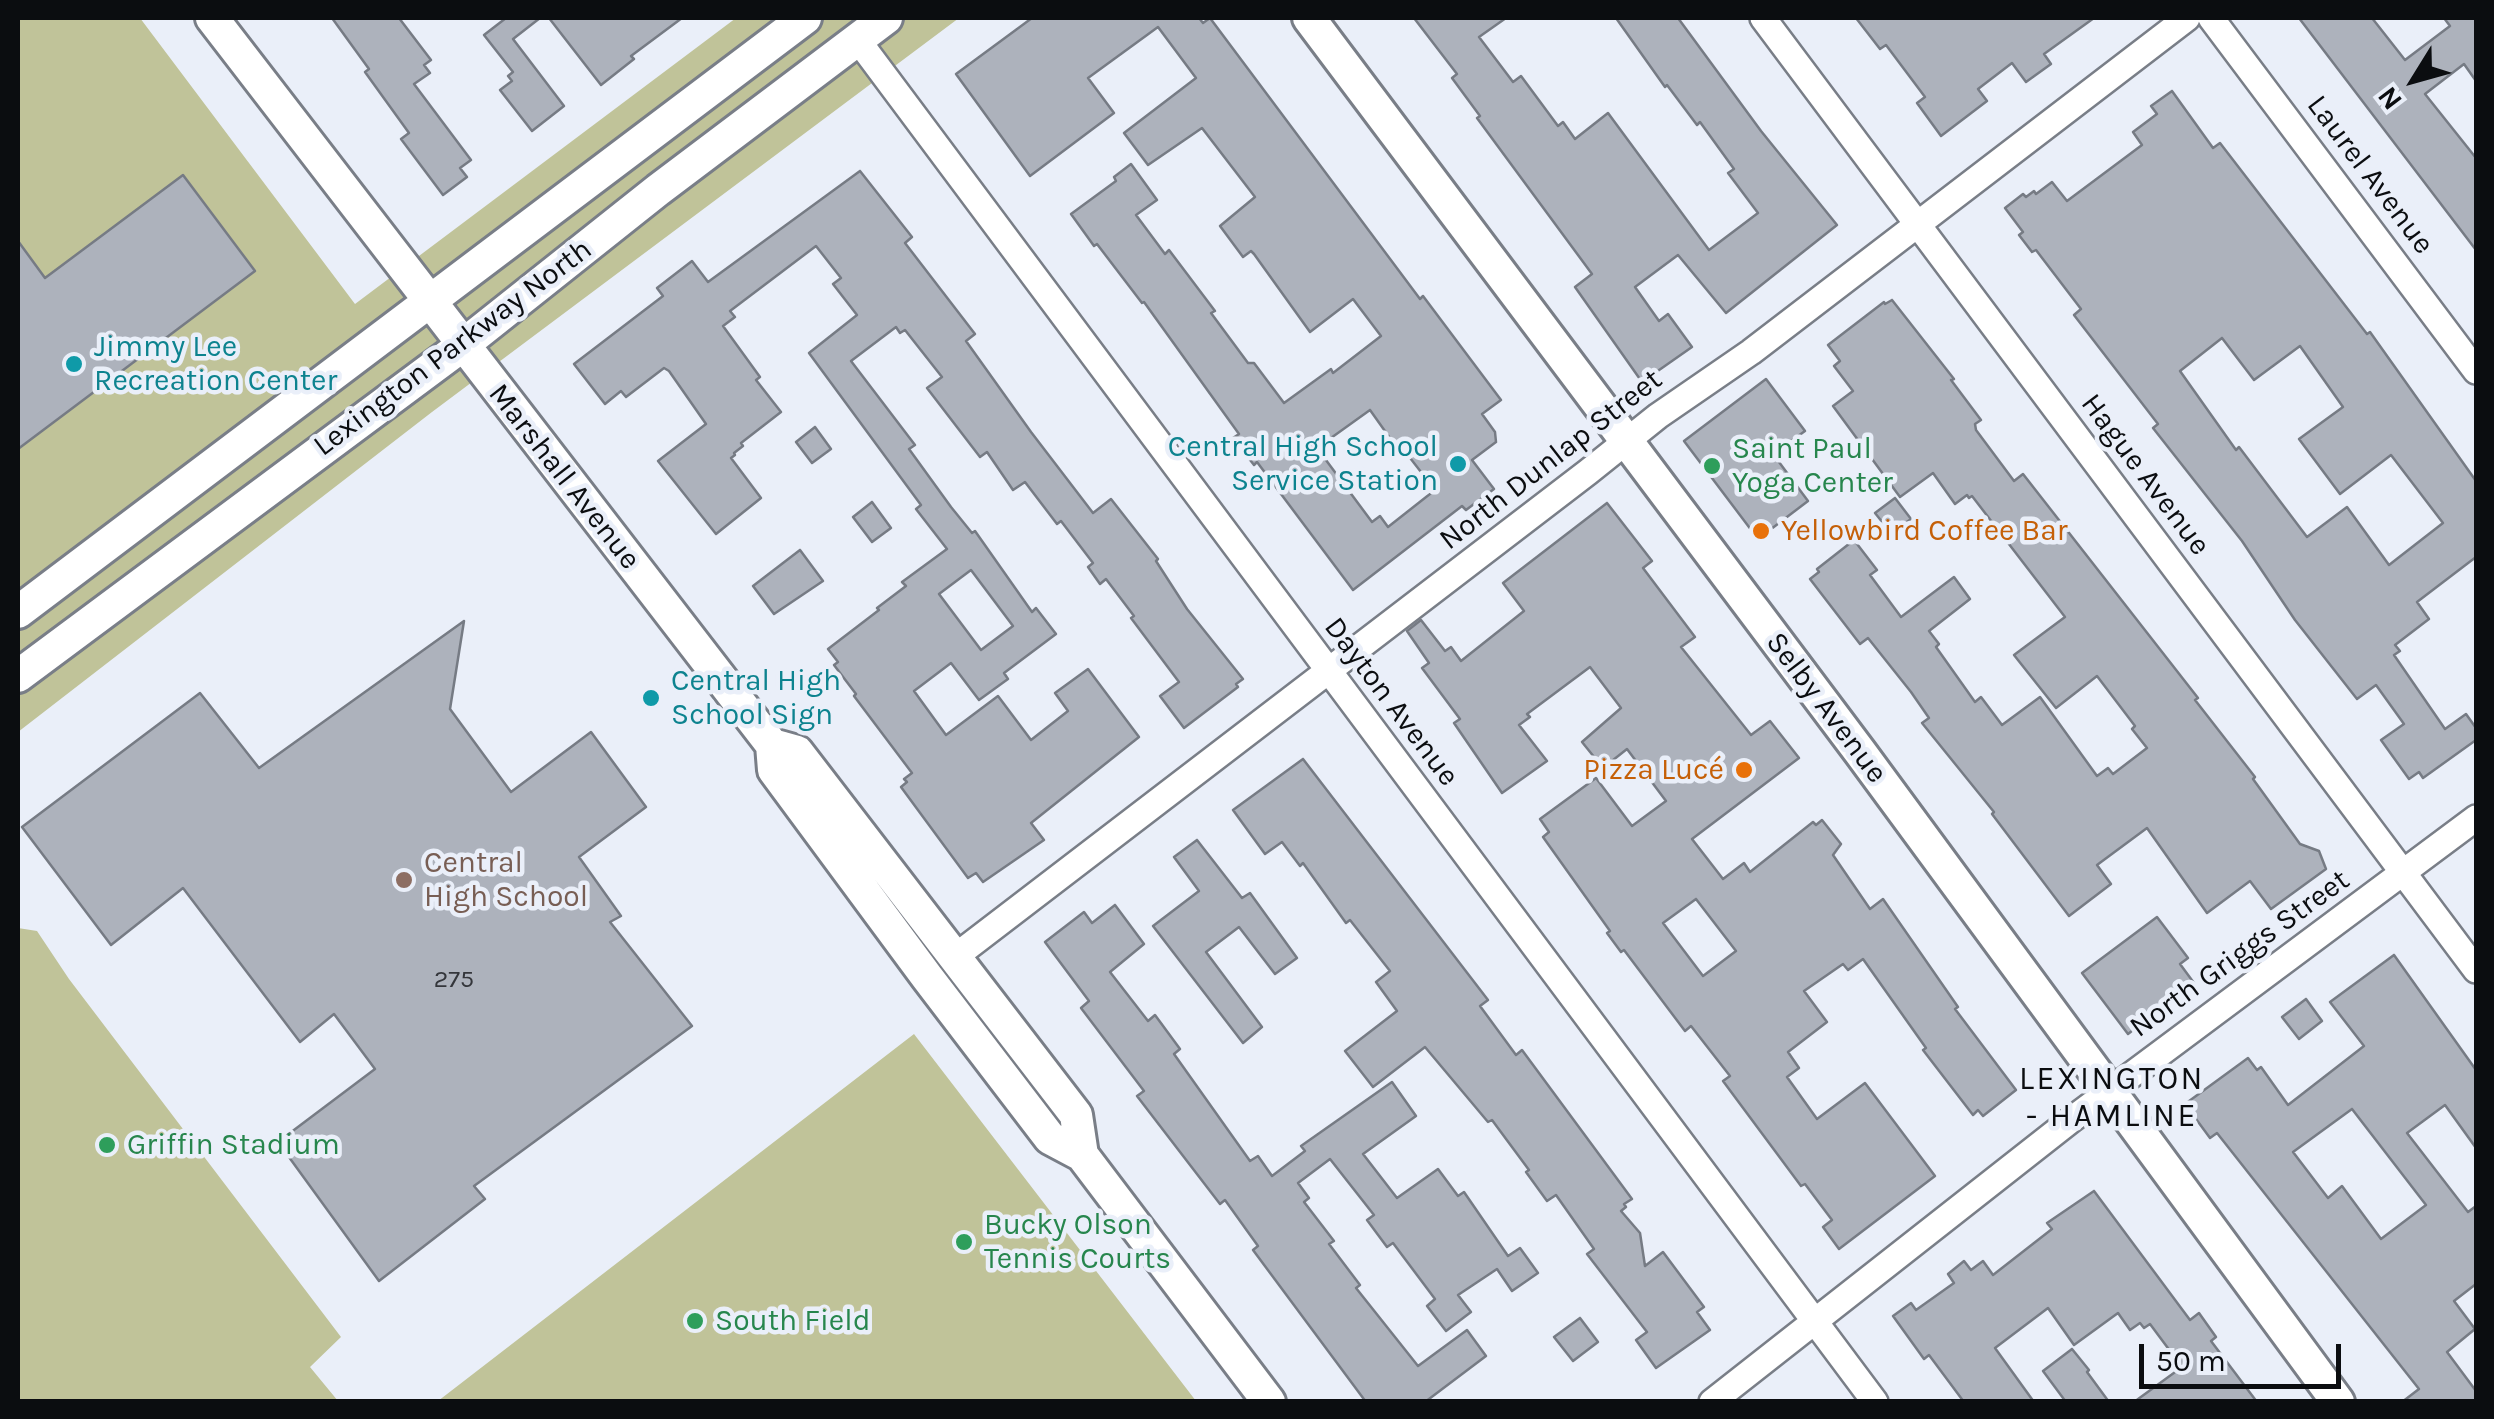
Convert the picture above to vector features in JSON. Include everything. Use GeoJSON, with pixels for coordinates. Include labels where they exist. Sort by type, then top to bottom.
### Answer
{"type":"FeatureCollection","features":[{"type":"Feature","properties":{"kind":"street","name":"Marshall Avenue"},"geometry":{"type":"LineString","coordinates":[[212,18],[772,745],[774,770],[927,977],[1050,1138],[1082,1156],[1269,1402]]}},
{"type":"Feature","properties":{"kind":"street","name":"Lexington Parkway North"},"geometry":{"type":"LineString","coordinates":[[18,612],[806,18]]}},
{"type":"Feature","properties":{"kind":"street","name":"Lexington Parkway North"},"geometry":{"type":"LineString","coordinates":[[18,676],[462,346],[886,18]]}},
{"type":"Feature","properties":{"kind":"street","name":"Selby Avenue"},"geometry":{"type":"LineString","coordinates":[[1308,18],[2111,1090],[2132,1125],[2338,1402]]}},
{"type":"Feature","properties":{"kind":"street","name":"Hague Avenue"},"geometry":{"type":"LineString","coordinates":[[1763,18],[2476,970]]}},
{"type":"Feature","properties":{"kind":"street","name":"North Dunlap Street"},"geometry":{"type":"LineString","coordinates":[[956,956],[1658,416],[1751,352],[2187,18]]}},
{"type":"Feature","properties":{"kind":"street","name":"Laurel Avenue"},"geometry":{"type":"LineString","coordinates":[[2211,18],[2476,371]]}},
{"type":"Feature","properties":{"kind":"street","name":"Dayton Avenue"},"geometry":{"type":"LineString","coordinates":[[857,39],[1875,1402]]}},
{"type":"Feature","properties":{"kind":"street","name":"Marshall Avenue"},"geometry":{"type":"LineString","coordinates":[[772,745],[798,752],[1076,1115],[1082,1156]]}},
{"type":"Feature","properties":{"kind":"street","name":"North Griggs Street"},"geometry":{"type":"LineString","coordinates":[[1712,1402],[2111,1090],[2476,818]]}},
{"type":"Feature","properties":{"kind":"green space"},"geometry":{"type":"Polygon","coordinates":[[[18,18],[140,18],[355,304],[736,18],[959,18],[432,412],[18,732],[18,18]]]}},
{"type":"Feature","properties":{"kind":"green space","name":"Griffin Stadium"},"geometry":{"type":"Polygon","coordinates":[[[18,928],[37,931],[69,979],[341,1337],[310,1367],[338,1401],[18,1401],[18,928]]]}},
{"type":"Feature","properties":{"kind":"green space"},"geometry":{"type":"Polygon","coordinates":[[[914,1034],[1196,1401],[438,1401],[914,1034]]]}},
{"type":"Feature","properties":{"kind":"building"},"geometry":{"type":"Polygon","coordinates":[[[332,18],[399,18],[431,60],[424,65],[430,73],[414,84],[471,160],[460,168],[467,177],[443,195],[401,139],[409,133],[332,18]]]}},
{"type":"Feature","properties":{"kind":"building"},"geometry":{"type":"Polygon","coordinates":[[[506,18],[540,18],[513,39],[564,106],[532,131],[500,90],[512,81],[508,76],[513,72],[484,35],[506,18]]]}},
{"type":"Feature","properties":{"kind":"building"},"geometry":{"type":"Polygon","coordinates":[[[549,18],[682,18],[631,56],[634,59],[601,85],[549,18]]]}},
{"type":"Feature","properties":{"kind":"building"},"geometry":{"type":"Polygon","coordinates":[[[1032,18],[1199,18],[1203,23],[1210,18],[1420,299],[1423,296],[1501,400],[1482,414],[1495,432],[1496,442],[1472,460],[1494,489],[1466,510],[1462,506],[1353,590],[1257,462],[1254,465],[1233,438],[1239,434],[1144,302],[1071,214],[1116,181],[1114,177],[1131,164],[1157,200],[1136,215],[1165,254],[1169,250],[1248,363],[1254,363],[1284,403],[1331,369],[1333,373],[1381,336],[1353,299],[1310,332],[1254,254],[1251,251],[1243,257],[1220,226],[1255,197],[1202,128],[1148,165],[1124,133],[1196,78],[1158,27],[1088,78],[1114,113],[1030,176],[956,74],[1032,18]],[[1370,410],[1317,448],[1372,522],[1380,516],[1388,527],[1435,490],[1400,445],[1397,448],[1370,410]]]}},
{"type":"Feature","properties":{"kind":"building"},"geometry":{"type":"Polygon","coordinates":[[[1414,18],[1506,18],[1479,37],[1513,82],[1521,76],[1558,126],[1563,122],[1575,139],[1608,113],[1709,250],[1758,213],[1728,173],[1734,169],[1700,122],[1697,125],[1665,87],[1616,18],[1678,18],[1761,131],[1837,225],[1726,313],[1678,255],[1635,287],[1659,321],[1668,314],[1692,347],[1642,382],[1575,287],[1592,274],[1477,118],[1480,116],[1452,78],[1457,74],[1414,18]]]}},
{"type":"Feature","properties":{"kind":"building"},"geometry":{"type":"Polygon","coordinates":[[[1856,18],[2094,18],[2044,54],[2051,64],[2026,82],[2012,63],[1978,89],[1987,101],[1941,136],[1917,103],[1925,97],[1886,45],[1880,49],[1856,18]]]}},
{"type":"Feature","properties":{"kind":"building"},"geometry":{"type":"Polygon","coordinates":[[[2299,18],[2372,18],[2405,60],[2450,26],[2444,18],[2476,18],[2476,81],[2464,64],[2425,94],[2476,158],[2476,250],[2299,18]]]}},
{"type":"Feature","properties":{"kind":"building"},"geometry":{"type":"Polygon","coordinates":[[[2172,91],[2213,148],[2220,143],[2367,334],[2370,332],[2476,481],[2476,557],[2417,602],[2429,619],[2395,645],[2400,651],[2394,655],[2445,729],[2466,714],[2476,728],[2476,740],[2423,778],[2419,772],[2409,779],[2381,740],[2404,724],[2376,685],[2357,699],[2295,620],[2242,541],[2153,428],[2158,424],[2074,315],[2081,309],[2036,250],[2032,252],[2019,235],[2023,232],[2005,208],[2023,194],[2036,194],[2052,182],[2067,201],[2142,145],[2133,132],[2157,114],[2151,106],[2172,91]],[[2222,338],[2180,371],[2236,450],[2239,447],[2307,537],[2347,507],[2389,565],[2443,523],[2391,455],[2340,494],[2299,439],[2343,407],[2300,346],[2254,380],[2222,338]]]}},
{"type":"Feature","properties":{"kind":"building"},"geometry":{"type":"Polygon","coordinates":[[[860,171],[912,237],[905,243],[975,334],[966,341],[1031,432],[1093,513],[1111,499],[1158,559],[1187,609],[1243,679],[1236,684],[1238,687],[1184,728],[1160,696],[1179,682],[1131,618],[1134,616],[1106,579],[1100,584],[1088,567],[1093,563],[1025,482],[1013,490],[987,452],[980,457],[927,388],[942,377],[905,330],[900,333],[896,327],[851,361],[915,445],[909,449],[951,507],[972,533],[975,531],[1032,612],[1036,608],[1056,634],[1004,673],[1008,679],[979,700],[951,663],[914,691],[946,735],[998,696],[1031,740],[1068,711],[1055,693],[1088,669],[1139,737],[1031,823],[1044,840],[983,882],[976,873],[968,878],[901,787],[912,773],[854,696],[828,649],[906,586],[902,582],[947,549],[916,509],[921,505],[809,353],[857,315],[833,284],[841,278],[816,246],[730,311],[735,317],[723,326],[781,412],[741,443],[743,446],[731,458],[761,498],[716,534],[658,461],[706,424],[669,371],[664,368],[626,397],[621,391],[605,404],[574,364],[663,296],[657,288],[692,261],[708,282],[860,171]],[[971,570],[939,594],[981,650],[1013,626],[971,570]]]}},
{"type":"Feature","properties":{"kind":"building","name":"Jimmy Lee Recreation Center"},"geometry":{"type":"Polygon","coordinates":[[[183,175],[255,271],[18,449],[18,241],[45,278],[183,175]]]}},
{"type":"Feature","properties":{"kind":"building"},"geometry":{"type":"Polygon","coordinates":[[[1892,300],[1954,379],[1951,380],[1981,420],[1975,424],[1976,430],[2014,481],[2023,474],[2198,698],[2195,700],[2255,777],[2300,844],[2319,851],[2326,869],[2271,909],[2250,881],[2207,913],[2147,828],[2097,865],[2111,884],[2069,916],[1994,812],[1922,723],[1929,718],[1911,692],[1868,638],[1860,644],[1810,579],[1854,540],[1877,570],[1870,575],[1901,617],[1954,577],[1970,599],[1929,631],[1975,702],[1981,697],[2002,725],[2040,697],[2097,776],[2108,768],[2113,774],[2147,748],[2097,676],[2056,708],[2014,655],[2065,617],[1972,496],[1967,495],[1955,504],[1933,473],[1900,497],[1833,406],[1853,391],[1834,366],[1840,361],[1828,345],[1892,300]]]}},
{"type":"Feature","properties":{"kind":"building"},"geometry":{"type":"Polygon","coordinates":[[[1766,379],[1805,431],[1773,454],[1808,501],[1758,539],[1684,441],[1766,379]]]}},
{"type":"Feature","properties":{"kind":"building"},"geometry":{"type":"Polygon","coordinates":[[[815,427],[831,449],[812,463],[796,442],[815,427]]]}},
{"type":"Feature","properties":{"kind":"building"},"geometry":{"type":"Polygon","coordinates":[[[1895,498],[1911,519],[1891,533],[1875,513],[1895,498]]]}},
{"type":"Feature","properties":{"kind":"building"},"geometry":{"type":"Polygon","coordinates":[[[872,502],[891,528],[872,542],[853,517],[872,502]]]}},
{"type":"Feature","properties":{"kind":"building"},"geometry":{"type":"Polygon","coordinates":[[[1607,503],[1652,561],[1643,568],[1695,637],[1681,647],[1751,735],[1770,721],[1799,758],[1692,839],[1723,879],[1744,863],[1750,872],[1813,822],[1816,825],[1822,820],[1841,844],[1833,855],[1870,909],[1883,899],[1958,1007],[1955,1009],[2016,1090],[1983,1116],[1978,1110],[1973,1115],[1923,1050],[1926,1048],[1863,959],[1848,970],[1843,964],[1804,991],[1827,1022],[1788,1052],[1799,1068],[1787,1077],[1817,1119],[1865,1083],[1935,1176],[1839,1249],[1823,1227],[1832,1220],[1805,1184],[1801,1186],[1723,1081],[1730,1076],[1691,1026],[1685,1031],[1624,950],[1621,952],[1543,837],[1549,832],[1540,819],[1596,778],[1632,826],[1666,801],[1627,749],[1603,768],[1582,742],[1621,708],[1590,667],[1527,714],[1530,717],[1519,725],[1547,761],[1502,793],[1454,723],[1460,719],[1422,668],[1429,663],[1407,631],[1421,620],[1445,651],[1451,647],[1461,661],[1524,611],[1503,583],[1607,503]],[[1696,899],[1663,923],[1703,976],[1736,951],[1696,899]]]}},
{"type":"Feature","properties":{"kind":"building"},"geometry":{"type":"Polygon","coordinates":[[[800,550],[823,581],[774,614],[753,586],[800,550]]]}},
{"type":"Feature","properties":{"kind":"building","name":"Central High School"},"geometry":{"type":"Polygon","coordinates":[[[464,621],[450,709],[511,792],[591,732],[646,807],[579,857],[621,916],[610,922],[692,1026],[474,1186],[485,1199],[379,1281],[278,1142],[375,1069],[334,1014],[300,1042],[183,888],[111,945],[22,827],[200,693],[259,768],[464,621]]]}},
{"type":"Feature","properties":{"kind":"building"},"geometry":{"type":"Polygon","coordinates":[[[1303,759],[1488,1000],[1480,1006],[1516,1055],[1522,1050],[1632,1199],[1621,1211],[1640,1233],[1645,1266],[1663,1252],[1704,1307],[1697,1312],[1710,1330],[1656,1368],[1636,1340],[1647,1332],[1587,1254],[1594,1249],[1556,1195],[1547,1201],[1492,1120],[1488,1122],[1425,1047],[1373,1087],[1345,1051],[1397,1011],[1376,982],[1390,971],[1350,920],[1346,923],[1303,863],[1300,866],[1282,842],[1265,854],[1233,810],[1303,759]]]}},
{"type":"Feature","properties":{"kind":"building"},"geometry":{"type":"Polygon","coordinates":[[[1197,840],[1242,898],[1250,893],[1297,958],[1275,974],[1239,927],[1206,952],[1262,1027],[1243,1043],[1153,926],[1199,891],[1174,857],[1197,840]]]}},
{"type":"Feature","properties":{"kind":"building"},"geometry":{"type":"Polygon","coordinates":[[[1115,905],[1144,944],[1110,972],[1148,1021],[1155,1015],[1180,1049],[1174,1054],[1250,1161],[1258,1156],[1272,1176],[1305,1151],[1301,1146],[1392,1082],[1416,1116],[1363,1154],[1397,1198],[1438,1169],[1458,1196],[1464,1192],[1508,1256],[1520,1248],[1538,1273],[1512,1291],[1497,1269],[1458,1295],[1471,1312],[1446,1331],[1427,1306],[1435,1299],[1393,1243],[1387,1247],[1367,1220],[1374,1215],[1330,1159],[1298,1183],[1309,1198],[1304,1202],[1334,1241],[1329,1244],[1360,1285],[1356,1288],[1418,1366],[1467,1330],[1486,1356],[1425,1402],[1366,1402],[1253,1250],[1258,1246],[1225,1200],[1220,1204],[1137,1096],[1144,1091],[1081,1008],[1089,1001],[1045,942],[1084,912],[1092,923],[1115,905]]]}},
{"type":"Feature","properties":{"kind":"building"},"geometry":{"type":"Polygon","coordinates":[[[2157,917],[2188,958],[2180,964],[2194,983],[2128,1034],[2082,973],[2157,917]]]}},
{"type":"Feature","properties":{"kind":"building"},"geometry":{"type":"Polygon","coordinates":[[[2394,955],[2476,1070],[2476,1148],[2445,1105],[2407,1133],[2468,1212],[2476,1206],[2476,1284],[2454,1301],[2475,1329],[2447,1352],[2476,1391],[2476,1402],[2402,1402],[2419,1389],[2217,1133],[2210,1138],[2185,1104],[2248,1058],[2257,1070],[2261,1067],[2288,1105],[2364,1046],[2330,1002],[2394,955]],[[2352,1109],[2293,1152],[2328,1198],[2342,1186],[2381,1239],[2426,1205],[2352,1109]]]}},
{"type":"Feature","properties":{"kind":"building"},"geometry":{"type":"Polygon","coordinates":[[[2306,999],[2322,1021],[2299,1039],[2282,1017],[2306,999]]]}},
{"type":"Feature","properties":{"kind":"building"},"geometry":{"type":"Polygon","coordinates":[[[2094,1191],[2190,1320],[2199,1313],[2216,1337],[2211,1341],[2257,1402],[2134,1402],[2182,1367],[2150,1324],[2144,1328],[2140,1323],[2130,1330],[2118,1313],[2074,1345],[2048,1308],[1995,1348],[2034,1402],[1964,1402],[1929,1355],[1924,1359],[1893,1316],[1911,1303],[1916,1310],[1954,1283],[1948,1274],[1964,1261],[1971,1270],[1983,1261],[1993,1275],[2052,1229],[2047,1223],[2094,1191]]]}},
{"type":"Feature","properties":{"kind":"building"},"geometry":{"type":"Polygon","coordinates":[[[1580,1318],[1598,1342],[1573,1361],[1554,1337],[1580,1318]]]}},
{"type":"Feature","properties":{"kind":"building"},"geometry":{"type":"Polygon","coordinates":[[[2072,1349],[2109,1402],[2066,1402],[2043,1371],[2072,1349]]]}},
{"type":"Feature","properties":{"kind":"place","name":"Jimmy Lee Recreation Center"},"geometry":{"type":"Point","coordinates":[74,364]}},
{"type":"Feature","properties":{"kind":"place","name":"Central High School Service Station"},"geometry":{"type":"Point","coordinates":[1458,464]}},
{"type":"Feature","properties":{"kind":"place","name":"Saint Paul Yoga Center"},"geometry":{"type":"Point","coordinates":[1712,466]}},
{"type":"Feature","properties":{"kind":"place","name":"Yellowbird Coffee Bar"},"geometry":{"type":"Point","coordinates":[1761,531]}},
{"type":"Feature","properties":{"kind":"place","name":"Central High School Sign"},"geometry":{"type":"Point","coordinates":[651,698]}},
{"type":"Feature","properties":{"kind":"place","name":"Pizza Lucé"},"geometry":{"type":"Point","coordinates":[1744,770]}},
{"type":"Feature","properties":{"kind":"place","name":"Central High School"},"geometry":{"type":"Point","coordinates":[404,880]}},
{"type":"Feature","properties":{"kind":"place","name":"Griffin Stadium"},"geometry":{"type":"Point","coordinates":[107,1145]}},
{"type":"Feature","properties":{"kind":"place","name":"Bucky Olson Tennis Courts"},"geometry":{"type":"Point","coordinates":[964,1242]}},
{"type":"Feature","properties":{"kind":"place","name":"South Field"},"geometry":{"type":"Point","coordinates":[695,1321]}},
{"type":"Feature","properties":{"kind":"district","name":"LEXINGTON - HAMLINE"},"geometry":{"type":"Point","coordinates":[2112,1098]}}]}
